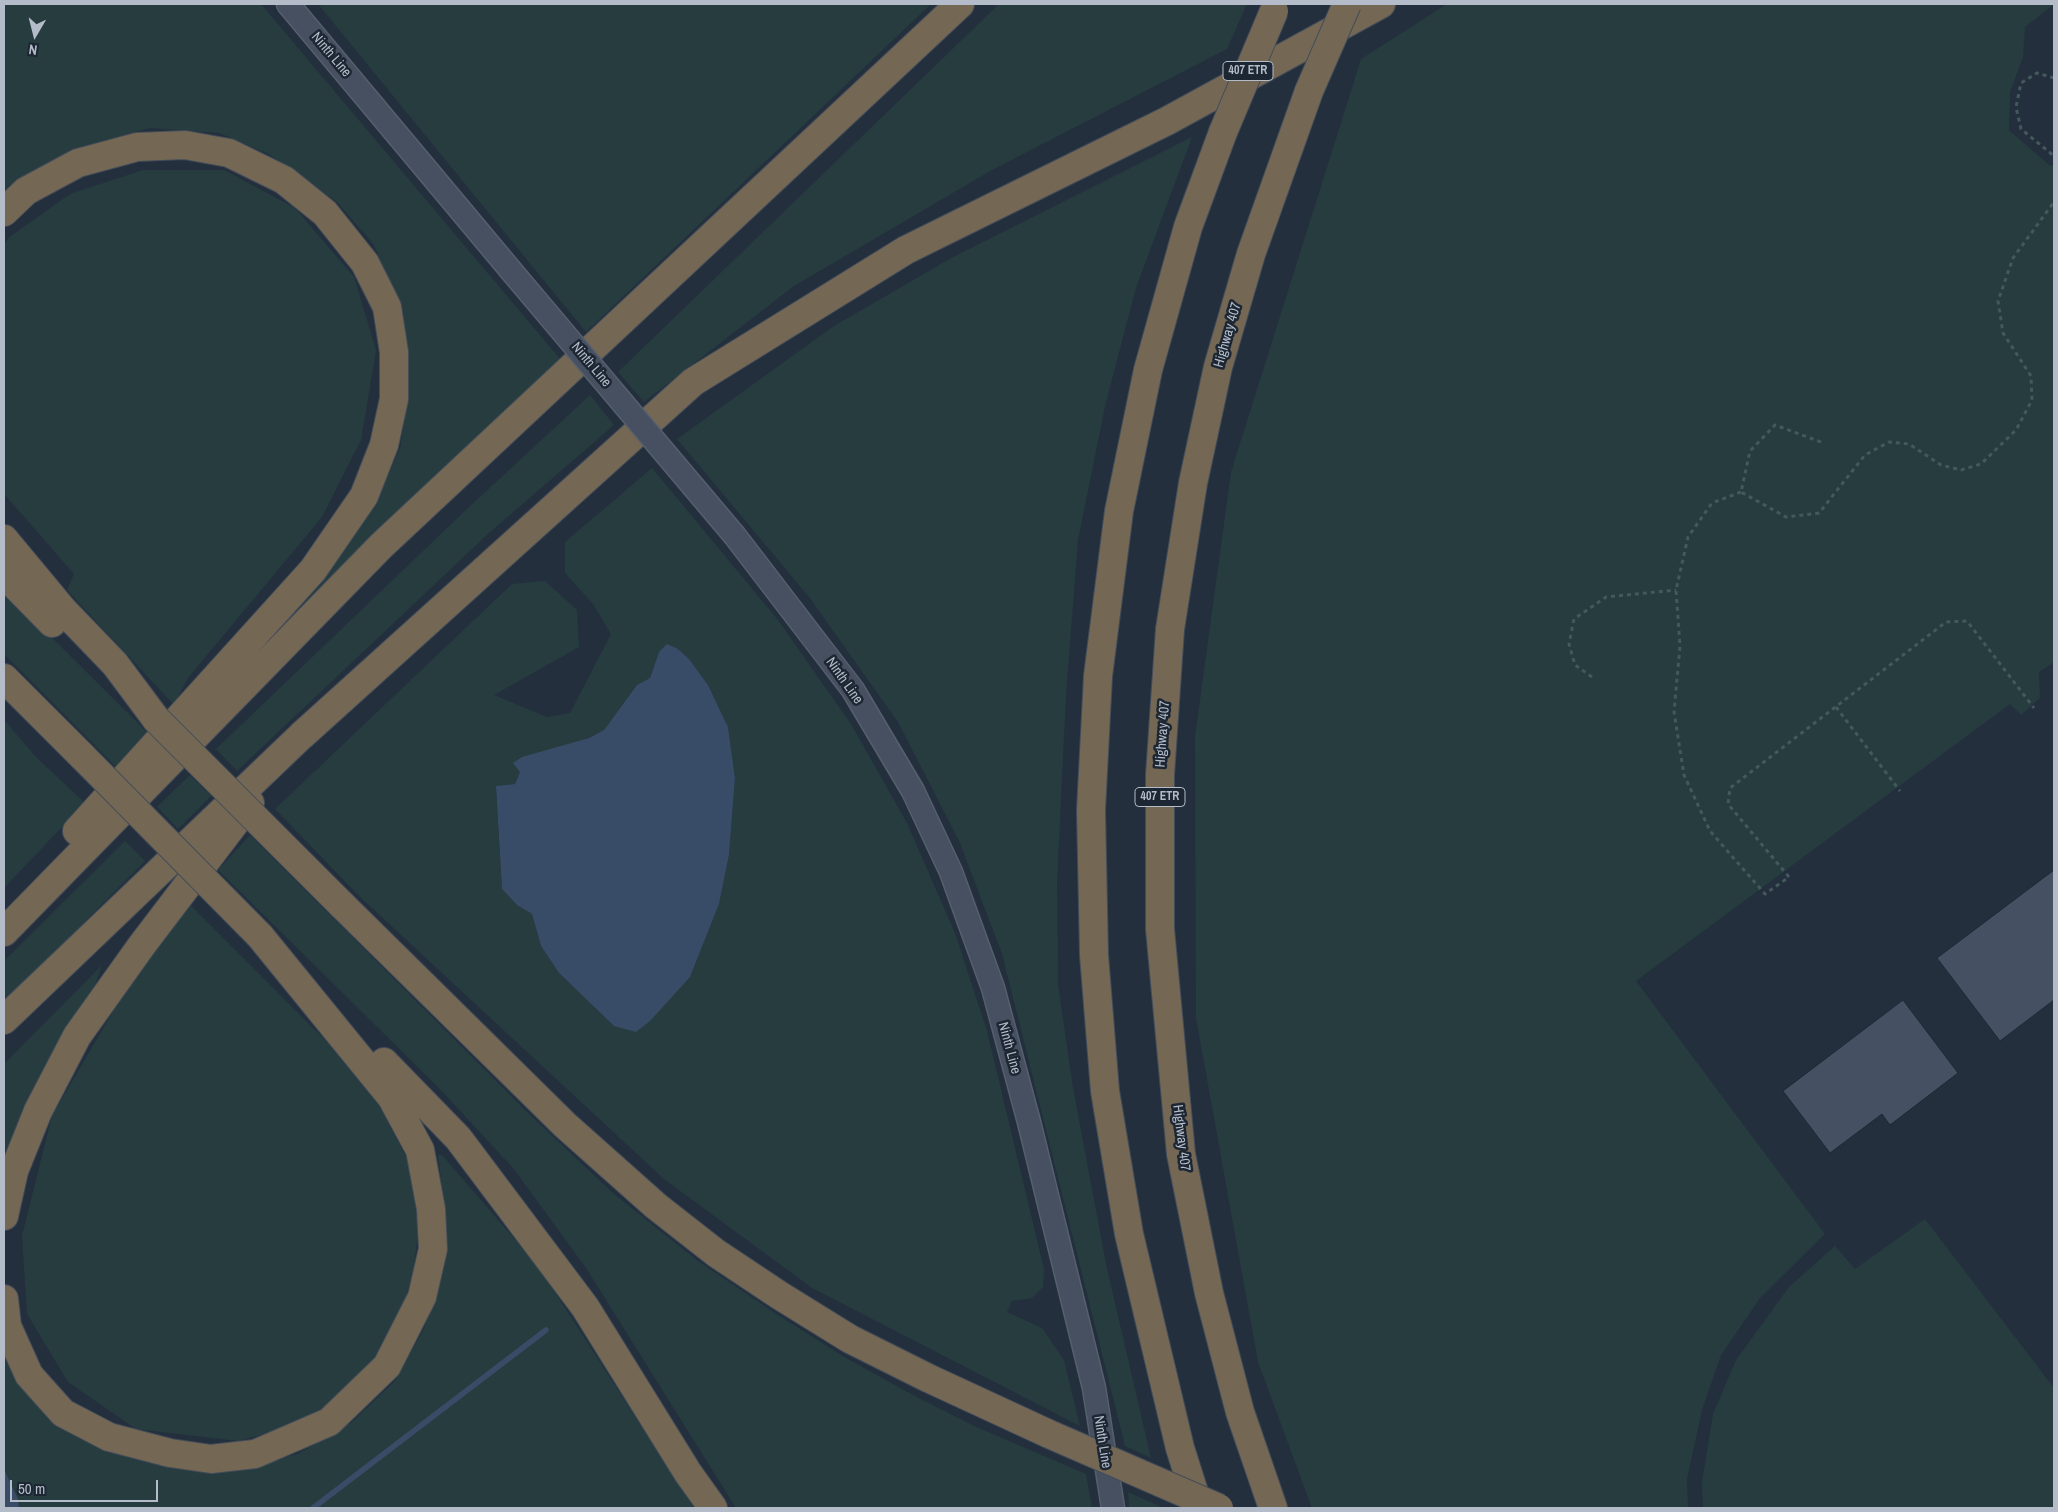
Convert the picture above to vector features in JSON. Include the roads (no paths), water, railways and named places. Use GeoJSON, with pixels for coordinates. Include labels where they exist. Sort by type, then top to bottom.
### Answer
{"type":"FeatureCollection","features":[{"type":"Feature","properties":{"kind":"highway"},"geometry":{"type":"LineString","coordinates":[[4,932],[382,546],[960,4]]}},
{"type":"Feature","properties":{"kind":"highway","name":"Highway 407"},"geometry":{"type":"LineString","coordinates":[[1273,1508],[1240,1412],[1216,1320],[1181,1154],[1160,929],[1160,775],[1170,629],[1193,484],[1218,367],[1251,254],[1309,91],[1347,4]]}},
{"type":"Feature","properties":{"kind":"highway"},"geometry":{"type":"LineString","coordinates":[[4,1020],[301,736],[693,382],[906,250],[1167,121],[1382,4]]}},
{"type":"Feature","properties":{"kind":"highway","name":"407 ETR"},"geometry":{"type":"LineString","coordinates":[[1199,1508],[1180,1448],[1128,1234],[1105,1091],[1094,955],[1092,810],[1098,676],[1119,511],[1148,370],[1188,228],[1223,132],[1275,7]]}},
{"type":"Feature","properties":{"kind":"highway"},"geometry":{"type":"LineString","coordinates":[[4,212],[26,191],[78,163],[137,148],[185,145],[229,153],[284,180],[326,213],[365,263],[383,298],[387,307],[394,352],[394,399],[384,444],[364,496],[313,570],[71,838],[69,865]]}},
{"type":"Feature","properties":{"kind":"highway"},"geometry":{"type":"LineString","coordinates":[[4,539],[63,610],[102,662]]}},
{"type":"Feature","properties":{"kind":"highway"},"geometry":{"type":"LineString","coordinates":[[4,574],[102,662],[156,719],[565,1125],[656,1206],[716,1253],[850,1339],[928,1378],[1049,1434],[1219,1508]]}},
{"type":"Feature","properties":{"kind":"highway"},"geometry":{"type":"LineString","coordinates":[[4,678],[458,1138],[585,1307],[688,1473],[713,1508]]}},
{"type":"Feature","properties":{"kind":"highway"},"geometry":{"type":"LineString","coordinates":[[4,1216],[14,1171],[38,1111],[77,1036],[142,945],[301,736]]}},
{"type":"Feature","properties":{"kind":"highway"},"geometry":{"type":"LineString","coordinates":[[4,1299],[7,1326],[29,1375],[63,1413],[109,1437],[170,1453],[211,1459],[255,1454],[330,1422],[387,1366],[422,1297],[433,1249],[431,1209],[420,1150],[392,1098],[260,936]]}},
{"type":"Feature","properties":{"kind":"main road","name":"Ninth Line"},"geometry":{"type":"LineString","coordinates":[[288,4],[735,536],[853,690],[913,791],[951,872],[993,988],[1029,1122],[1094,1388],[1113,1508]]}},
{"type":"Feature","properties":{"kind":"water"},"geometry":{"type":"Polygon","coordinates":[[[667,644],[678,649],[689,659],[708,685],[728,727],[735,778],[729,855],[719,904],[690,977],[650,1021],[636,1032],[614,1026],[559,973],[541,946],[532,914],[517,905],[502,889],[496,786],[515,784],[520,772],[513,763],[522,757],[589,738],[604,730],[637,685],[650,678],[659,652],[667,644]]]}},
{"type":"Feature","properties":{"kind":"water"},"geometry":{"type":"Polygon","coordinates":[[[4,1469],[18,1499],[19,1508],[4,1508],[4,1469]]]}},
{"type":"Feature","properties":{"kind":"waterway"},"geometry":{"type":"LineString","coordinates":[[313,1508],[546,1330]]}}]}
